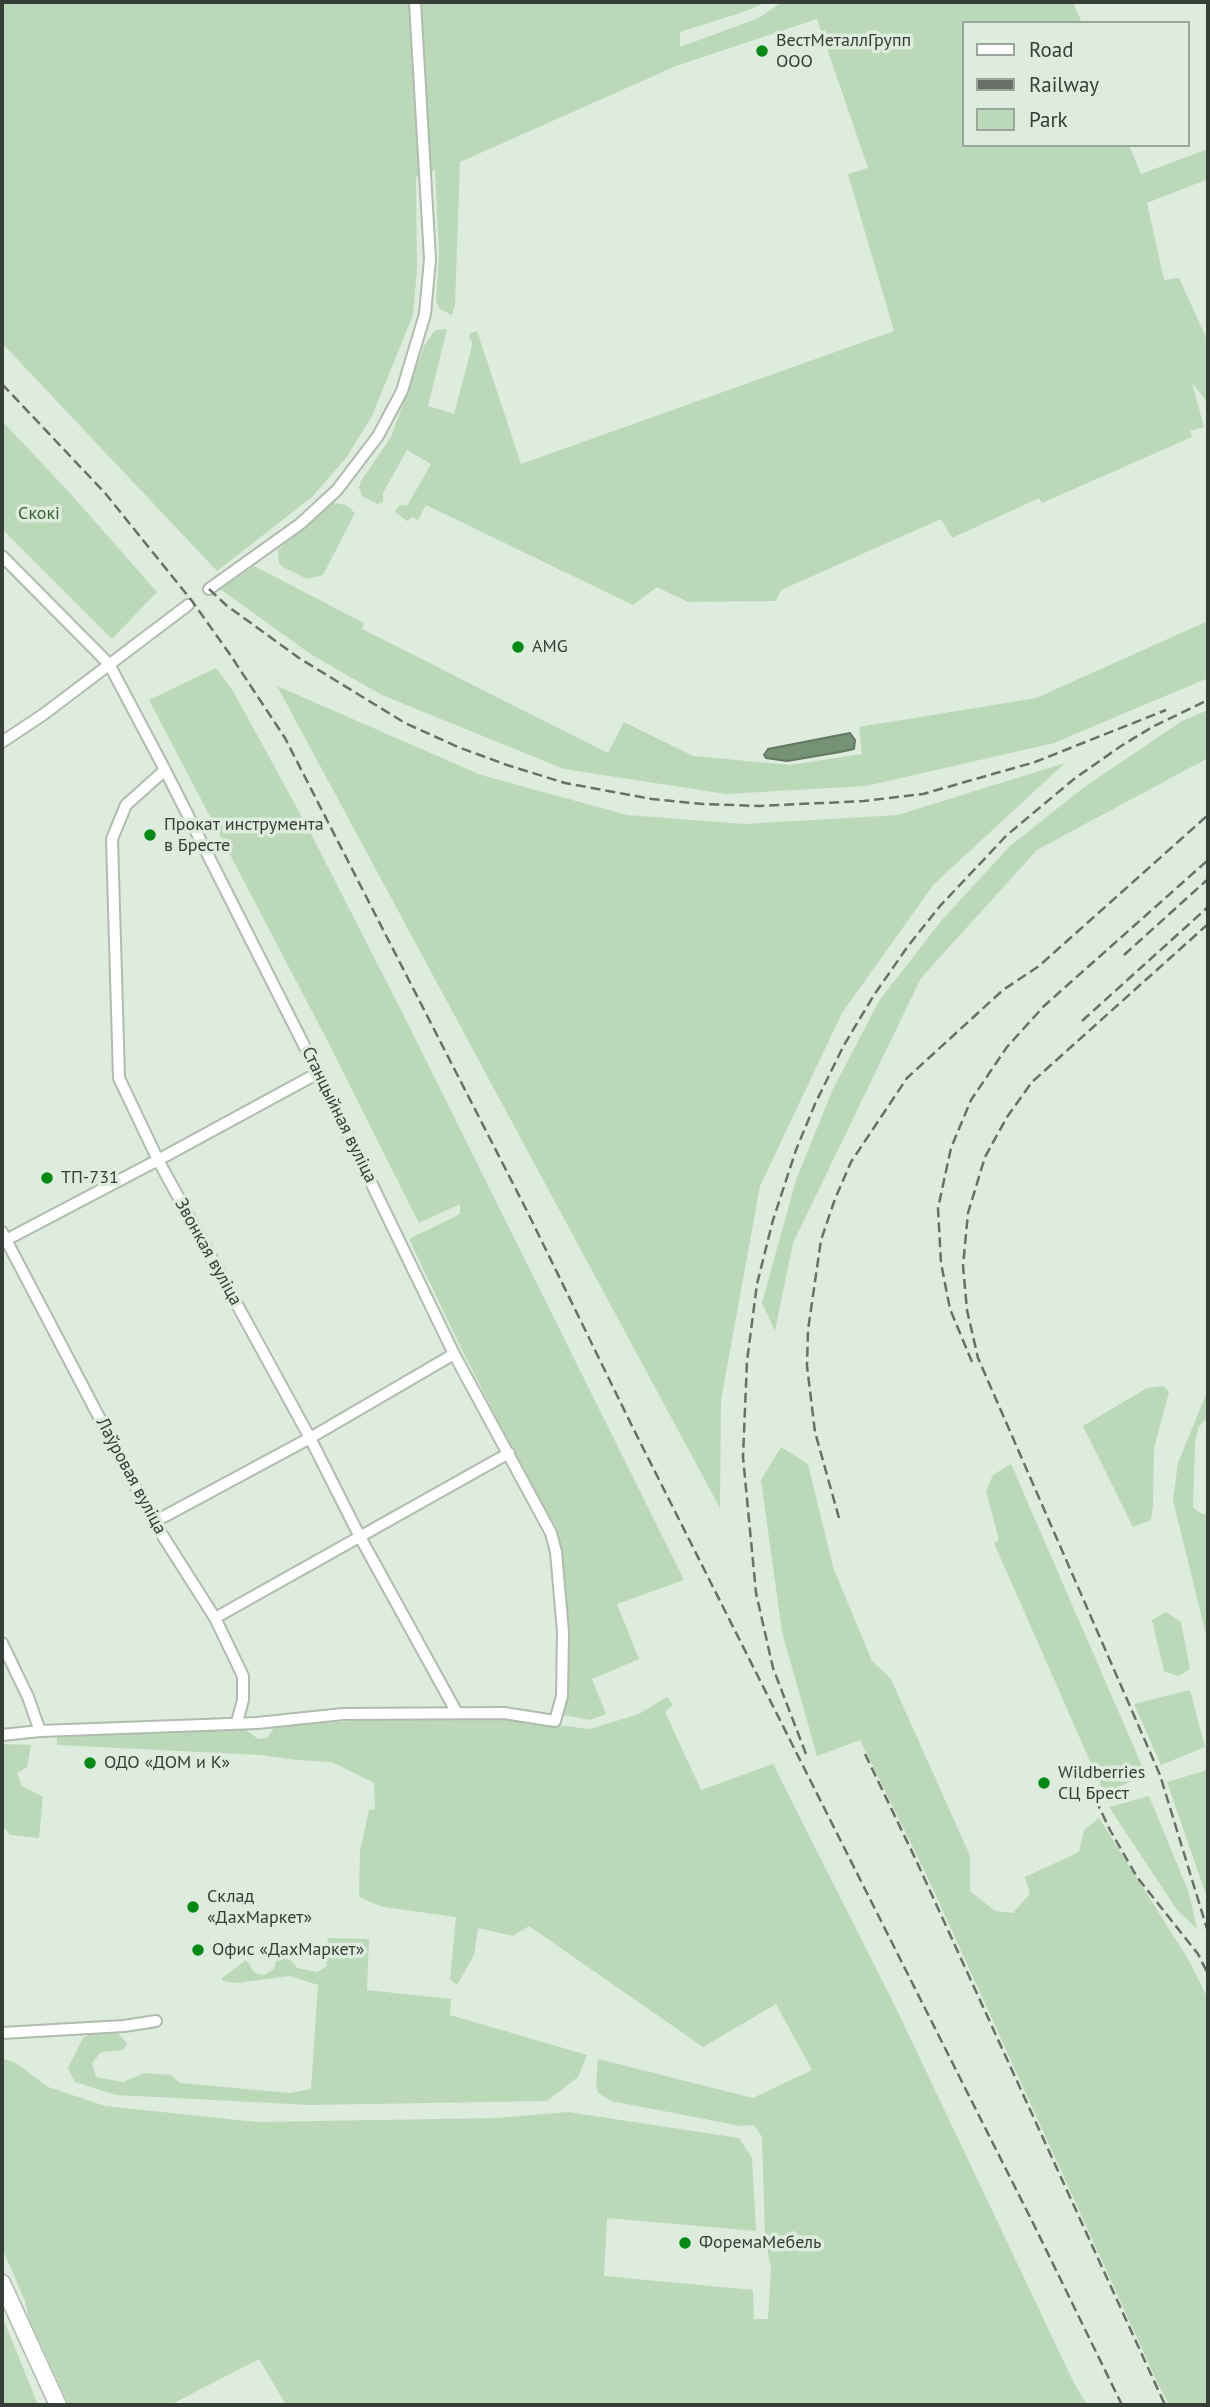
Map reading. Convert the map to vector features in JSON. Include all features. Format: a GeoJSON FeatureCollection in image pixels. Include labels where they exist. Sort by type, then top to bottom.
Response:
{"type":"FeatureCollection","features":[{"type":"Feature","properties":{"kind":"main road"},"geometry":{"type":"LineString","coordinates":[[2,2283],[58,2405]]}},
{"type":"Feature","properties":{"kind":"street"},"geometry":{"type":"LineString","coordinates":[[209,589],[300,524],[337,490],[378,436],[402,391],[425,314],[430,259],[415,2]]}},
{"type":"Feature","properties":{"kind":"street","name":"Станцыйная вуліца"},"geometry":{"type":"LineString","coordinates":[[2,557],[109,664],[318,1073],[454,1354],[551,1533],[556,1552],[563,1632],[562,1696],[555,1721],[503,1713],[457,1713]]}},
{"type":"Feature","properties":{"kind":"street"},"geometry":{"type":"LineString","coordinates":[[2,742],[44,714],[188,605]]}},
{"type":"Feature","properties":{"kind":"street","name":"Звонкая вуліца"},"geometry":{"type":"LineString","coordinates":[[165,770],[126,805],[112,839],[119,1078],[158,1160],[310,1438],[359,1537],[457,1713]]}},
{"type":"Feature","properties":{"kind":"street"},"geometry":{"type":"LineString","coordinates":[[3,1238],[158,1160],[318,1073]]}},
{"type":"Feature","properties":{"kind":"street","name":"Лаўровая вуліца"},"geometry":{"type":"LineString","coordinates":[[3,1238],[154,1522],[215,1618],[243,1676],[243,1700],[237,1722]]}},
{"type":"Feature","properties":{"kind":"street"},"geometry":{"type":"LineString","coordinates":[[154,1522],[310,1438],[454,1354]]}},
{"type":"Feature","properties":{"kind":"street"},"geometry":{"type":"LineString","coordinates":[[215,1618],[509,1454]]}},
{"type":"Feature","properties":{"kind":"street"},"geometry":{"type":"LineString","coordinates":[[2,1643],[28,1697],[40,1731]]}},
{"type":"Feature","properties":{"kind":"street"},"geometry":{"type":"LineString","coordinates":[[2,1735],[40,1731],[257,1723],[343,1714],[457,1713]]}},
{"type":"Feature","properties":{"kind":"street"},"geometry":{"type":"LineString","coordinates":[[2,2033],[124,2026],[156,2021]]}},
{"type":"Feature","properties":{"kind":"green space"},"geometry":{"type":"Polygon","coordinates":[[[763,2],[740,13],[680,32],[680,47],[759,18],[782,2],[1073,2],[1081,21],[962,21],[962,147],[1130,147],[1141,174],[1208,149],[1208,179],[1147,203],[1164,280],[1179,278],[1205,335],[1208,349],[1208,403],[1192,383],[1204,427],[1190,431],[1192,437],[1042,503],[1039,498],[952,538],[941,519],[781,590],[776,601],[688,602],[657,587],[633,605],[426,505],[418,520],[412,517],[407,521],[395,512],[401,505],[407,506],[431,464],[407,450],[383,493],[383,502],[377,504],[362,496],[359,488],[361,481],[391,437],[424,346],[435,330],[447,329],[428,406],[454,414],[471,350],[470,333],[477,331],[521,464],[894,331],[848,174],[868,168],[817,19],[676,66],[460,162],[455,305],[452,315],[440,309],[436,302],[439,255],[435,170],[416,177],[417,269],[413,315],[372,416],[346,458],[312,497],[217,571],[2,343],[2,4],[763,2]]]}},
{"type":"Feature","properties":{"kind":"green space","name":"Скокі"},"geometry":{"type":"Polygon","coordinates":[[[2,421],[157,592],[112,639],[2,529],[2,421]]]}},
{"type":"Feature","properties":{"kind":"green space"},"geometry":{"type":"Polygon","coordinates":[[[333,503],[346,505],[355,513],[323,575],[307,579],[283,567],[279,563],[278,550],[333,503]]]}},
{"type":"Feature","properties":{"kind":"green space"},"geometry":{"type":"Polygon","coordinates":[[[254,566],[364,623],[362,629],[608,753],[624,722],[693,756],[790,765],[862,754],[859,727],[1036,698],[1208,621],[1208,678],[1054,743],[866,786],[726,794],[564,769],[382,695],[312,655],[220,589],[254,566]]]}},
{"type":"Feature","properties":{"kind":"green space"},"geometry":{"type":"Polygon","coordinates":[[[216,668],[233,691],[309,830],[684,1580],[617,1604],[639,1659],[592,1679],[606,1714],[590,1720],[563,1715],[568,1692],[558,1539],[409,1239],[460,1214],[460,1204],[419,1223],[327,1040],[149,700],[216,668]]]}},
{"type":"Feature","properties":{"kind":"green space"},"geometry":{"type":"Polygon","coordinates":[[[277,686],[481,775],[627,815],[744,824],[898,815],[1065,763],[934,884],[842,1013],[760,1186],[721,1400],[720,1508],[277,686]]]}},
{"type":"Feature","properties":{"kind":"green space"},"geometry":{"type":"Polygon","coordinates":[[[1208,710],[1208,758],[1037,850],[921,978],[793,1243],[775,1331],[762,1303],[796,1180],[833,1089],[879,1001],[941,921],[1009,847],[1083,788],[1182,721],[1208,710]]]}},
{"type":"Feature","properties":{"kind":"green space"},"geometry":{"type":"Polygon","coordinates":[[[1163,1386],[1169,1392],[1154,1448],[1151,1520],[1133,1527],[1083,1426],[1147,1388],[1163,1386]]]}},
{"type":"Feature","properties":{"kind":"green space"},"geometry":{"type":"Polygon","coordinates":[[[1208,1389],[1208,1417],[1199,1426],[1195,1442],[1193,1507],[1208,1515],[1208,1643],[1173,1500],[1178,1463],[1208,1389]]]}},
{"type":"Feature","properties":{"kind":"green space"},"geometry":{"type":"Polygon","coordinates":[[[781,1447],[808,1464],[833,1567],[872,1661],[891,1679],[970,1856],[970,1891],[995,1911],[1013,1913],[1030,1894],[1025,1877],[1079,1852],[1084,1830],[1099,1818],[1188,1959],[1208,1999],[1208,2405],[1169,2405],[1159,2386],[927,1876],[860,1740],[817,1756],[782,1632],[761,1480],[781,1447]]]}},
{"type":"Feature","properties":{"kind":"green space"},"geometry":{"type":"Polygon","coordinates":[[[1011,1464],[1146,1775],[1104,1793],[994,1543],[999,1540],[986,1491],[993,1475],[1011,1464]]]}},
{"type":"Feature","properties":{"kind":"green space"},"geometry":{"type":"Polygon","coordinates":[[[1166,1612],[1181,1622],[1190,1669],[1178,1676],[1164,1671],[1152,1620],[1166,1612]]]}},
{"type":"Feature","properties":{"kind":"green space"},"geometry":{"type":"Polygon","coordinates":[[[1190,1690],[1205,1747],[1161,1765],[1134,1704],[1190,1690]]]}},
{"type":"Feature","properties":{"kind":"green space"},"geometry":{"type":"Polygon","coordinates":[[[667,1697],[673,1705],[665,1712],[701,1790],[773,1764],[896,2008],[1074,2383],[1087,2405],[286,2405],[259,2359],[170,2405],[69,2405],[29,2319],[25,2301],[2,2248],[2,2058],[16,2063],[48,2087],[105,2106],[257,2122],[497,2118],[568,2112],[739,2138],[752,2158],[756,2231],[607,2218],[604,2276],[753,2290],[754,2319],[768,2319],[771,2269],[765,2236],[762,2137],[754,2125],[741,2126],[611,2101],[598,2093],[596,2085],[598,2059],[753,2098],[812,2070],[776,2004],[703,2047],[529,1926],[513,1936],[478,1928],[474,1955],[457,1985],[450,1979],[456,1917],[383,1907],[359,1897],[360,1851],[369,1810],[375,1809],[374,1783],[332,1762],[260,1755],[57,1745],[57,1735],[246,1730],[258,1739],[267,1738],[276,1725],[374,1720],[504,1719],[590,1729],[639,1714],[667,1697]]]}},
{"type":"Feature","properties":{"kind":"green space"},"geometry":{"type":"Polygon","coordinates":[[[2,1744],[31,1745],[27,1767],[17,1773],[22,1786],[43,1797],[39,1838],[10,1835],[2,1825],[2,1744]]]}},
{"type":"Feature","properties":{"kind":"green space"},"geometry":{"type":"Polygon","coordinates":[[[1208,1770],[1208,1891],[1205,1892],[1167,1782],[1208,1770]]]}},
{"type":"Feature","properties":{"kind":"green space"},"geometry":{"type":"Polygon","coordinates":[[[1149,1796],[1189,1893],[1197,1929],[1177,1910],[1109,1807],[1149,1796]]]}},
{"type":"Feature","properties":{"kind":"green space"},"geometry":{"type":"Polygon","coordinates":[[[328,1938],[369,1939],[367,1990],[451,1999],[450,2015],[587,2055],[578,2077],[547,2101],[310,2105],[116,2095],[75,2082],[68,2068],[83,2038],[94,2032],[117,2032],[127,2043],[123,2050],[101,2052],[92,2063],[96,2077],[123,2082],[145,2073],[171,2075],[180,2083],[290,2093],[311,2089],[318,1985],[290,1976],[237,1983],[223,1981],[222,1978],[246,1960],[255,1973],[264,1975],[274,1969],[276,1961],[281,1957],[292,1961],[297,1968],[317,1972],[327,1966],[325,1955],[328,1938]]]}},
{"type":"Feature","properties":{"kind":"green space"},"geometry":{"type":"Polygon","coordinates":[[[2,2316],[38,2405],[2,2405],[2,2316]]]}},
{"type":"Feature","properties":{"kind":"shaded area"},"geometry":{"type":"Polygon","coordinates":[[[850,733],[855,740],[854,749],[787,761],[766,758],[764,755],[768,749],[850,733]]]}},
{"type":"Feature","properties":{"kind":"railway"},"geometry":{"type":"LineString","coordinates":[[2,384],[105,493],[192,601],[285,738],[527,1211],[1122,2405]]}},
{"type":"Feature","properties":{"kind":"railway"},"geometry":{"type":"LineString","coordinates":[[209,589],[226,605],[299,658],[405,723],[458,747],[565,783],[652,799],[759,806],[864,801],[923,794],[1035,762],[1166,710]]}},
{"type":"Feature","properties":{"kind":"railway"},"geometry":{"type":"LineString","coordinates":[[806,1754],[773,1668],[756,1593],[743,1457],[747,1361],[757,1284],[773,1220],[796,1150],[844,1045],[874,995],[940,906],[1007,835],[1074,779],[1154,726],[1208,700]]}},
{"type":"Feature","properties":{"kind":"railway"},"geometry":{"type":"LineString","coordinates":[[839,1518],[815,1432],[807,1366],[808,1330],[821,1240],[851,1162],[907,1078],[1003,990],[1039,966],[1208,815]]}},
{"type":"Feature","properties":{"kind":"railway"},"geometry":{"type":"LineString","coordinates":[[972,1362],[950,1309],[941,1263],[938,1208],[951,1148],[971,1100],[1007,1047],[1044,1006],[1208,860]]}},
{"type":"Feature","properties":{"kind":"railway"},"geometry":{"type":"LineString","coordinates":[[1124,955],[1208,879]]}},
{"type":"Feature","properties":{"kind":"railway"},"geometry":{"type":"LineString","coordinates":[[1082,1021],[1208,907]]}},
{"type":"Feature","properties":{"kind":"railway"},"geometry":{"type":"LineString","coordinates":[[1208,924],[1032,1082],[1007,1117],[985,1157],[968,1213],[963,1266],[967,1310],[978,1358],[1160,1775],[1208,1932]]}},
{"type":"Feature","properties":{"kind":"railway"},"geometry":{"type":"LineString","coordinates":[[865,1754],[1165,2405]]}},
{"type":"Feature","properties":{"kind":"railway"},"geometry":{"type":"LineString","coordinates":[[1089,1786],[1137,1877],[1198,1954],[1208,1974]]}},
{"type":"Feature","properties":{"kind":"place","name":"ВестМеталлГрупп ООО"},"geometry":{"type":"Point","coordinates":[762,51]}},
{"type":"Feature","properties":{"kind":"place","name":"AMG"},"geometry":{"type":"Point","coordinates":[518,647]}},
{"type":"Feature","properties":{"kind":"place","name":"Прокат инструмента в Бресте"},"geometry":{"type":"Point","coordinates":[150,835]}},
{"type":"Feature","properties":{"kind":"place","name":"ТП-731"},"geometry":{"type":"Point","coordinates":[47,1178]}},
{"type":"Feature","properties":{"kind":"place","name":"ОДО «ДОМ и К»"},"geometry":{"type":"Point","coordinates":[90,1763]}},
{"type":"Feature","properties":{"kind":"place","name":"Wildberries СЦ Брест"},"geometry":{"type":"Point","coordinates":[1044,1783]}},
{"type":"Feature","properties":{"kind":"place","name":"Склад «ДахМаркет»"},"geometry":{"type":"Point","coordinates":[193,1907]}},
{"type":"Feature","properties":{"kind":"place","name":"Офис «ДахМаркет»"},"geometry":{"type":"Point","coordinates":[198,1950]}},
{"type":"Feature","properties":{"kind":"place","name":"ФоремаМебель"},"geometry":{"type":"Point","coordinates":[685,2243]}}]}
